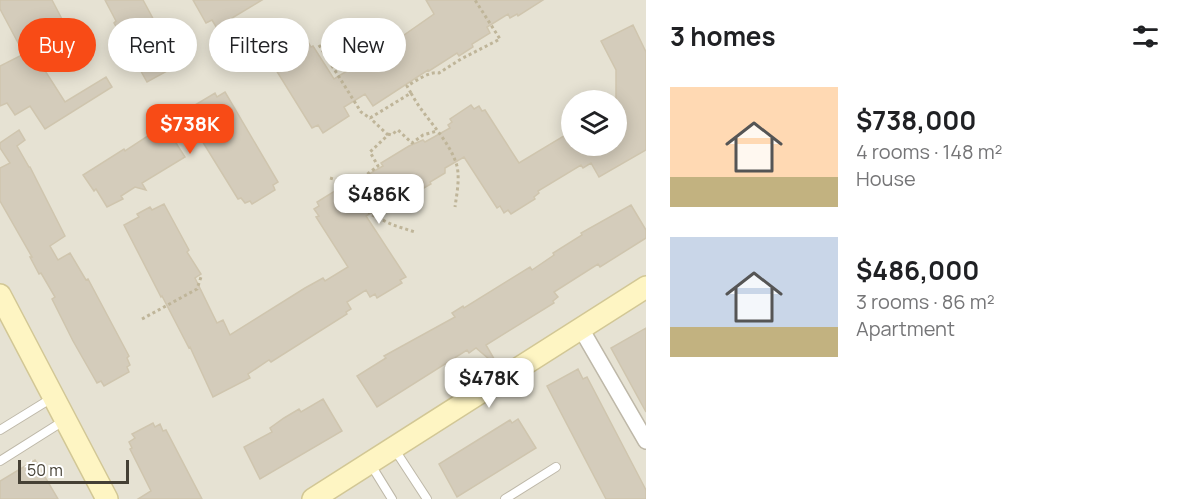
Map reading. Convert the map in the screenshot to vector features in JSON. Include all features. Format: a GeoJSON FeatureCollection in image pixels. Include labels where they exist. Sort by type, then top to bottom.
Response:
{"type":"FeatureCollection","features":[{"type":"Feature","properties":{"kind":"street"},"geometry":{"type":"LineString","coordinates":[[313,499],[646,287]]}},
{"type":"Feature","properties":{"kind":"street"},"geometry":{"type":"LineString","coordinates":[[0,295],[107,499]]}},
{"type":"Feature","properties":{"kind":"street"},"geometry":{"type":"LineString","coordinates":[[580,327],[646,441]]}},
{"type":"Feature","properties":{"kind":"lane"},"geometry":{"type":"LineString","coordinates":[[0,430],[54,397]]}},
{"type":"Feature","properties":{"kind":"lane"},"geometry":{"type":"LineString","coordinates":[[0,461],[66,420]]}},
{"type":"Feature","properties":{"kind":"lane"},"geometry":{"type":"LineString","coordinates":[[393,447],[427,499]]}},
{"type":"Feature","properties":{"kind":"lane"},"geometry":{"type":"LineString","coordinates":[[370,464],[392,499]]}},
{"type":"Feature","properties":{"kind":"lane"},"geometry":{"type":"LineString","coordinates":[[505,499],[555,467]]}},
{"type":"Feature","properties":{"kind":"path"},"geometry":{"type":"LineString","coordinates":[[455,207],[458,181],[455,160],[407,86],[434,72],[439,73],[500,39],[476,0]]}},
{"type":"Feature","properties":{"kind":"path"},"geometry":{"type":"LineString","coordinates":[[319,45],[361,112],[387,134]]}},
{"type":"Feature","properties":{"kind":"path"},"geometry":{"type":"LineString","coordinates":[[370,118],[411,93]]}},
{"type":"Feature","properties":{"kind":"path"},"geometry":{"type":"LineString","coordinates":[[353,185],[378,166],[370,153],[387,134],[390,135],[398,130],[412,143],[423,135],[437,131]]}},
{"type":"Feature","properties":{"kind":"path"},"geometry":{"type":"LineString","coordinates":[[330,178],[353,185],[370,214],[415,232]]}},
{"type":"Feature","properties":{"kind":"path"},"geometry":{"type":"LineString","coordinates":[[142,319],[197,289],[201,277]]}},
{"type":"Feature","properties":{"kind":"shaded area"},"geometry":{"type":"Polygon","coordinates":[[[0,0],[646,0],[646,499],[0,499],[0,0]]]}},
{"type":"Feature","properties":{"kind":"building"},"geometry":{"type":"Polygon","coordinates":[[[0,0],[52,0],[61,18],[18,18],[18,43],[0,9],[0,0]]]}},
{"type":"Feature","properties":{"kind":"building"},"geometry":{"type":"Polygon","coordinates":[[[105,0],[143,0],[153,18],[114,18],[105,0]]]}},
{"type":"Feature","properties":{"kind":"building"},"geometry":{"type":"Polygon","coordinates":[[[193,0],[262,0],[232,18],[209,18],[209,22],[206,23],[193,0]]]}},
{"type":"Feature","properties":{"kind":"building"},"geometry":{"type":"Polygon","coordinates":[[[426,0],[543,0],[518,16],[517,14],[510,18],[508,14],[487,27],[490,33],[472,44],[473,47],[459,56],[457,53],[428,70],[373,106],[365,94],[344,107],[349,116],[323,133],[318,125],[312,128],[277,72],[309,72],[309,44],[321,59],[321,72],[330,72],[334,79],[345,72],[406,72],[406,34],[434,14],[426,0]]]}},
{"type":"Feature","properties":{"kind":"building"},"geometry":{"type":"Polygon","coordinates":[[[633,25],[646,52],[646,150],[599,177],[591,163],[583,168],[581,165],[538,191],[535,199],[511,214],[508,210],[504,213],[500,206],[497,208],[464,157],[445,168],[445,173],[430,182],[431,184],[389,208],[386,204],[366,216],[406,277],[400,280],[402,283],[377,298],[375,294],[370,297],[366,290],[347,302],[351,309],[346,312],[347,314],[271,362],[269,360],[248,374],[250,378],[213,397],[190,347],[124,225],[139,217],[137,214],[150,207],[152,210],[164,204],[189,250],[187,252],[201,274],[195,278],[217,323],[223,320],[230,335],[305,288],[323,278],[325,281],[348,267],[316,217],[319,216],[314,209],[319,206],[317,202],[338,189],[340,193],[346,190],[347,192],[371,178],[369,174],[383,166],[381,163],[409,146],[423,140],[425,142],[450,128],[448,125],[452,122],[450,119],[471,105],[474,109],[479,106],[482,111],[485,110],[519,163],[561,138],[561,156],[627,156],[627,90],[616,90],[616,70],[601,41],[633,25]]]}},
{"type":"Feature","properties":{"kind":"building"},"geometry":{"type":"Polygon","coordinates":[[[18,57],[18,72],[46,72],[65,102],[106,77],[112,87],[45,129],[30,106],[15,115],[7,103],[0,106],[0,66],[18,57]]]}},
{"type":"Feature","properties":{"kind":"building"},"geometry":{"type":"Polygon","coordinates":[[[141,72],[165,72],[147,82],[141,72]]]}},
{"type":"Feature","properties":{"kind":"building"},"geometry":{"type":"Polygon","coordinates":[[[225,92],[278,182],[273,185],[275,190],[252,204],[250,201],[245,203],[241,198],[238,199],[196,131],[176,143],[185,157],[142,183],[146,190],[135,187],[121,196],[123,199],[107,207],[96,189],[94,191],[83,175],[166,124],[168,127],[193,112],[190,108],[215,93],[217,97],[225,92]]]}},
{"type":"Feature","properties":{"kind":"building"},"geometry":{"type":"Polygon","coordinates":[[[19,130],[25,140],[17,146],[65,236],[50,246],[58,260],[70,253],[86,280],[88,279],[129,356],[127,358],[130,365],[127,367],[129,372],[104,386],[101,381],[97,383],[73,341],[52,299],[55,297],[41,273],[39,274],[30,257],[32,257],[0,201],[0,168],[10,163],[0,148],[0,143],[19,130]]]}},
{"type":"Feature","properties":{"kind":"building"},"geometry":{"type":"Polygon","coordinates":[[[631,205],[646,230],[646,238],[600,267],[598,264],[554,292],[558,297],[553,301],[554,303],[486,345],[496,365],[476,348],[469,353],[467,350],[377,407],[357,376],[386,358],[384,356],[455,317],[452,313],[463,306],[464,308],[530,267],[532,270],[554,255],[553,253],[582,235],[581,233],[631,205]]]}},
{"type":"Feature","properties":{"kind":"building"},"geometry":{"type":"Polygon","coordinates":[[[646,328],[646,412],[611,348],[646,328]]]}},
{"type":"Feature","properties":{"kind":"building"},"geometry":{"type":"Polygon","coordinates":[[[578,369],[583,379],[587,377],[646,490],[646,499],[606,499],[547,386],[578,369]]]}},
{"type":"Feature","properties":{"kind":"building"},"geometry":{"type":"Polygon","coordinates":[[[323,399],[342,431],[260,479],[244,447],[272,432],[270,428],[284,418],[299,409],[301,412],[323,399]]]}},
{"type":"Feature","properties":{"kind":"building"},"geometry":{"type":"Polygon","coordinates":[[[518,419],[536,448],[457,497],[439,464],[510,420],[512,423],[518,419]]]}},
{"type":"Feature","properties":{"kind":"building"},"geometry":{"type":"Polygon","coordinates":[[[153,423],[155,427],[160,424],[163,431],[166,430],[202,499],[138,499],[151,491],[130,449],[132,448],[129,442],[135,438],[132,434],[153,423]]]}},
{"type":"Feature","properties":{"kind":"building"},"geometry":{"type":"Polygon","coordinates":[[[35,460],[58,499],[0,499],[0,481],[35,460]]]}}]}
